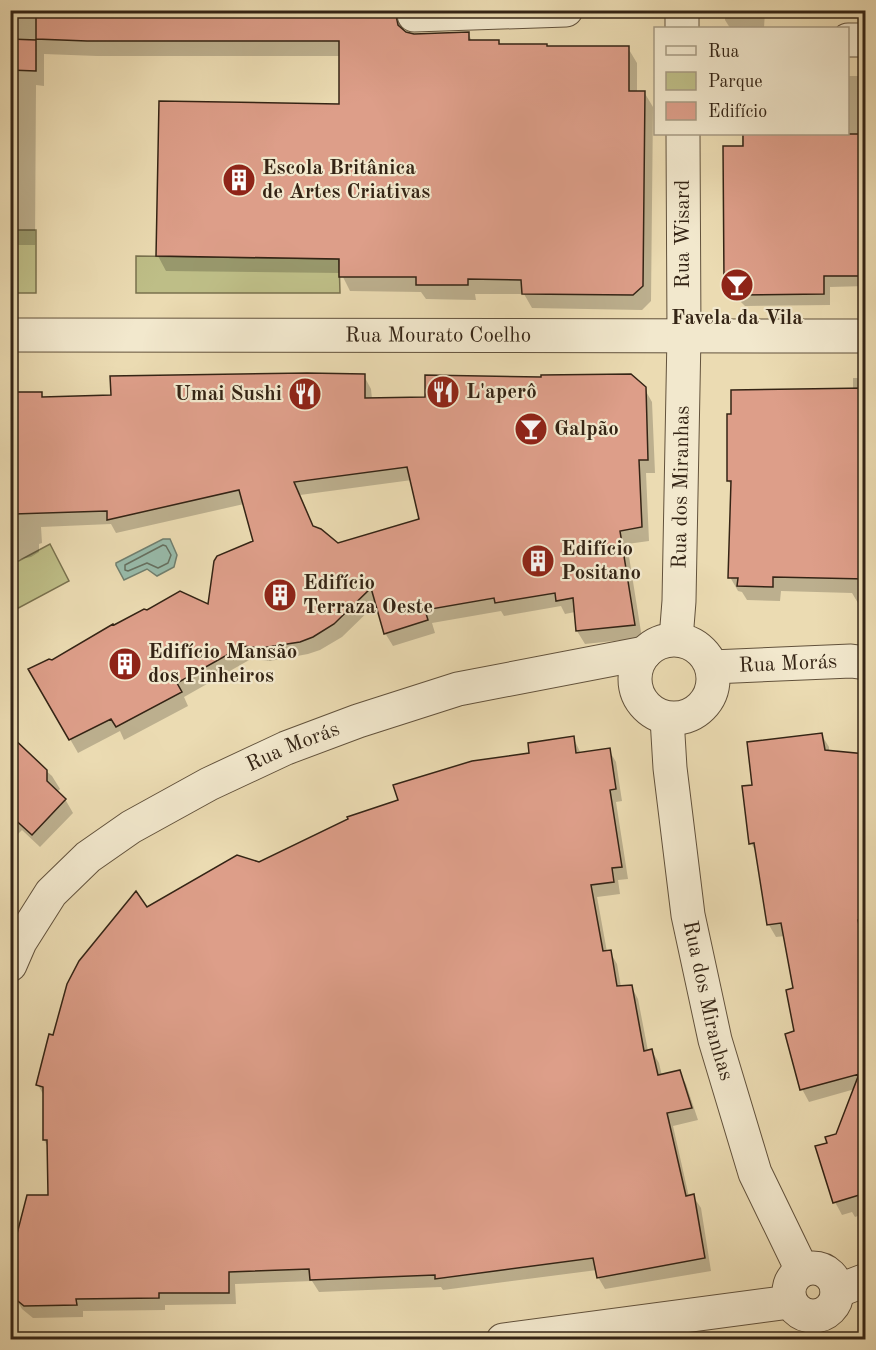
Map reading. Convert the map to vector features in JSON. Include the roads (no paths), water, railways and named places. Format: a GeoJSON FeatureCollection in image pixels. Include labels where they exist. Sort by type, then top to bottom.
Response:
{"type":"FeatureCollection","features":[{"type":"Feature","properties":{"kind":"street"},"geometry":{"type":"LineString","coordinates":[[414,10],[414,15],[566,10]]}},
{"type":"Feature","properties":{"kind":"street"},"geometry":{"type":"LineString","coordinates":[[682,10],[682,27]]}},
{"type":"Feature","properties":{"kind":"street"},"geometry":{"type":"LineString","coordinates":[[849,40],[866,40]]}},
{"type":"Feature","properties":{"kind":"street","name":"Rua Wisard"},"geometry":{"type":"LineString","coordinates":[[683,135],[684,335]]}},
{"type":"Feature","properties":{"kind":"street","name":"Rua Mourato Coelho"},"geometry":{"type":"LineString","coordinates":[[10,335],[866,336]]}},
{"type":"Feature","properties":{"kind":"street","name":"Rua dos Miranhas"},"geometry":{"type":"LineString","coordinates":[[676,639],[679,601],[684,335]]}},
{"type":"Feature","properties":{"kind":"street"},"geometry":{"type":"LineString","coordinates":[[676,639],[698,647],[707,656],[714,678],[712,690],[700,709],[690,716],[678,719],[667,718],[650,711],[638,695],[635,686],[638,663],[645,653],[654,645],[665,640],[676,639]]}},
{"type":"Feature","properties":{"kind":"street","name":"Rua Morás"},"geometry":{"type":"LineString","coordinates":[[10,965],[20,942],[51,893],[88,857],[131,827],[209,784],[286,748],[358,721],[458,689],[645,653]]}},
{"type":"Feature","properties":{"kind":"street","name":"Rua Morás"},"geometry":{"type":"LineString","coordinates":[[712,667],[851,661],[866,663]]}},
{"type":"Feature","properties":{"kind":"street","name":"Rua dos Miranhas"},"geometry":{"type":"LineString","coordinates":[[667,718],[670,768],[688,915],[715,1040],[755,1173],[802,1270]]}},
{"type":"Feature","properties":{"kind":"street"},"geometry":{"type":"LineString","coordinates":[[503,1340],[809,1320],[820,1316],[833,1306],[851,1285],[818,1268],[802,1270],[791,1280],[788,1295],[809,1320]]}},
{"type":"Feature","properties":{"kind":"water"},"geometry":{"type":"Polygon","coordinates":[[[163,539],[170,539],[177,555],[174,567],[157,576],[147,569],[124,580],[116,563],[163,539]]]}},
{"type":"Feature","properties":{"kind":"place","name":"Escola Britânica de Artes Criativas"},"geometry":{"type":"Point","coordinates":[239,180]}},
{"type":"Feature","properties":{"kind":"place","name":"Favela da Vila"},"geometry":{"type":"Point","coordinates":[737,285]}},
{"type":"Feature","properties":{"kind":"place","name":"L'aperô"},"geometry":{"type":"Point","coordinates":[443,392]}},
{"type":"Feature","properties":{"kind":"place","name":"Umai Sushi"},"geometry":{"type":"Point","coordinates":[305,394]}},
{"type":"Feature","properties":{"kind":"place","name":"Galpão"},"geometry":{"type":"Point","coordinates":[531,429]}},
{"type":"Feature","properties":{"kind":"place","name":"Edifício Positano"},"geometry":{"type":"Point","coordinates":[538,561]}},
{"type":"Feature","properties":{"kind":"place","name":"Edifício Terraza Oeste"},"geometry":{"type":"Point","coordinates":[280,595]}},
{"type":"Feature","properties":{"kind":"place","name":"Edifício Mansão dos Pinheiros"},"geometry":{"type":"Point","coordinates":[125,664]}}]}
